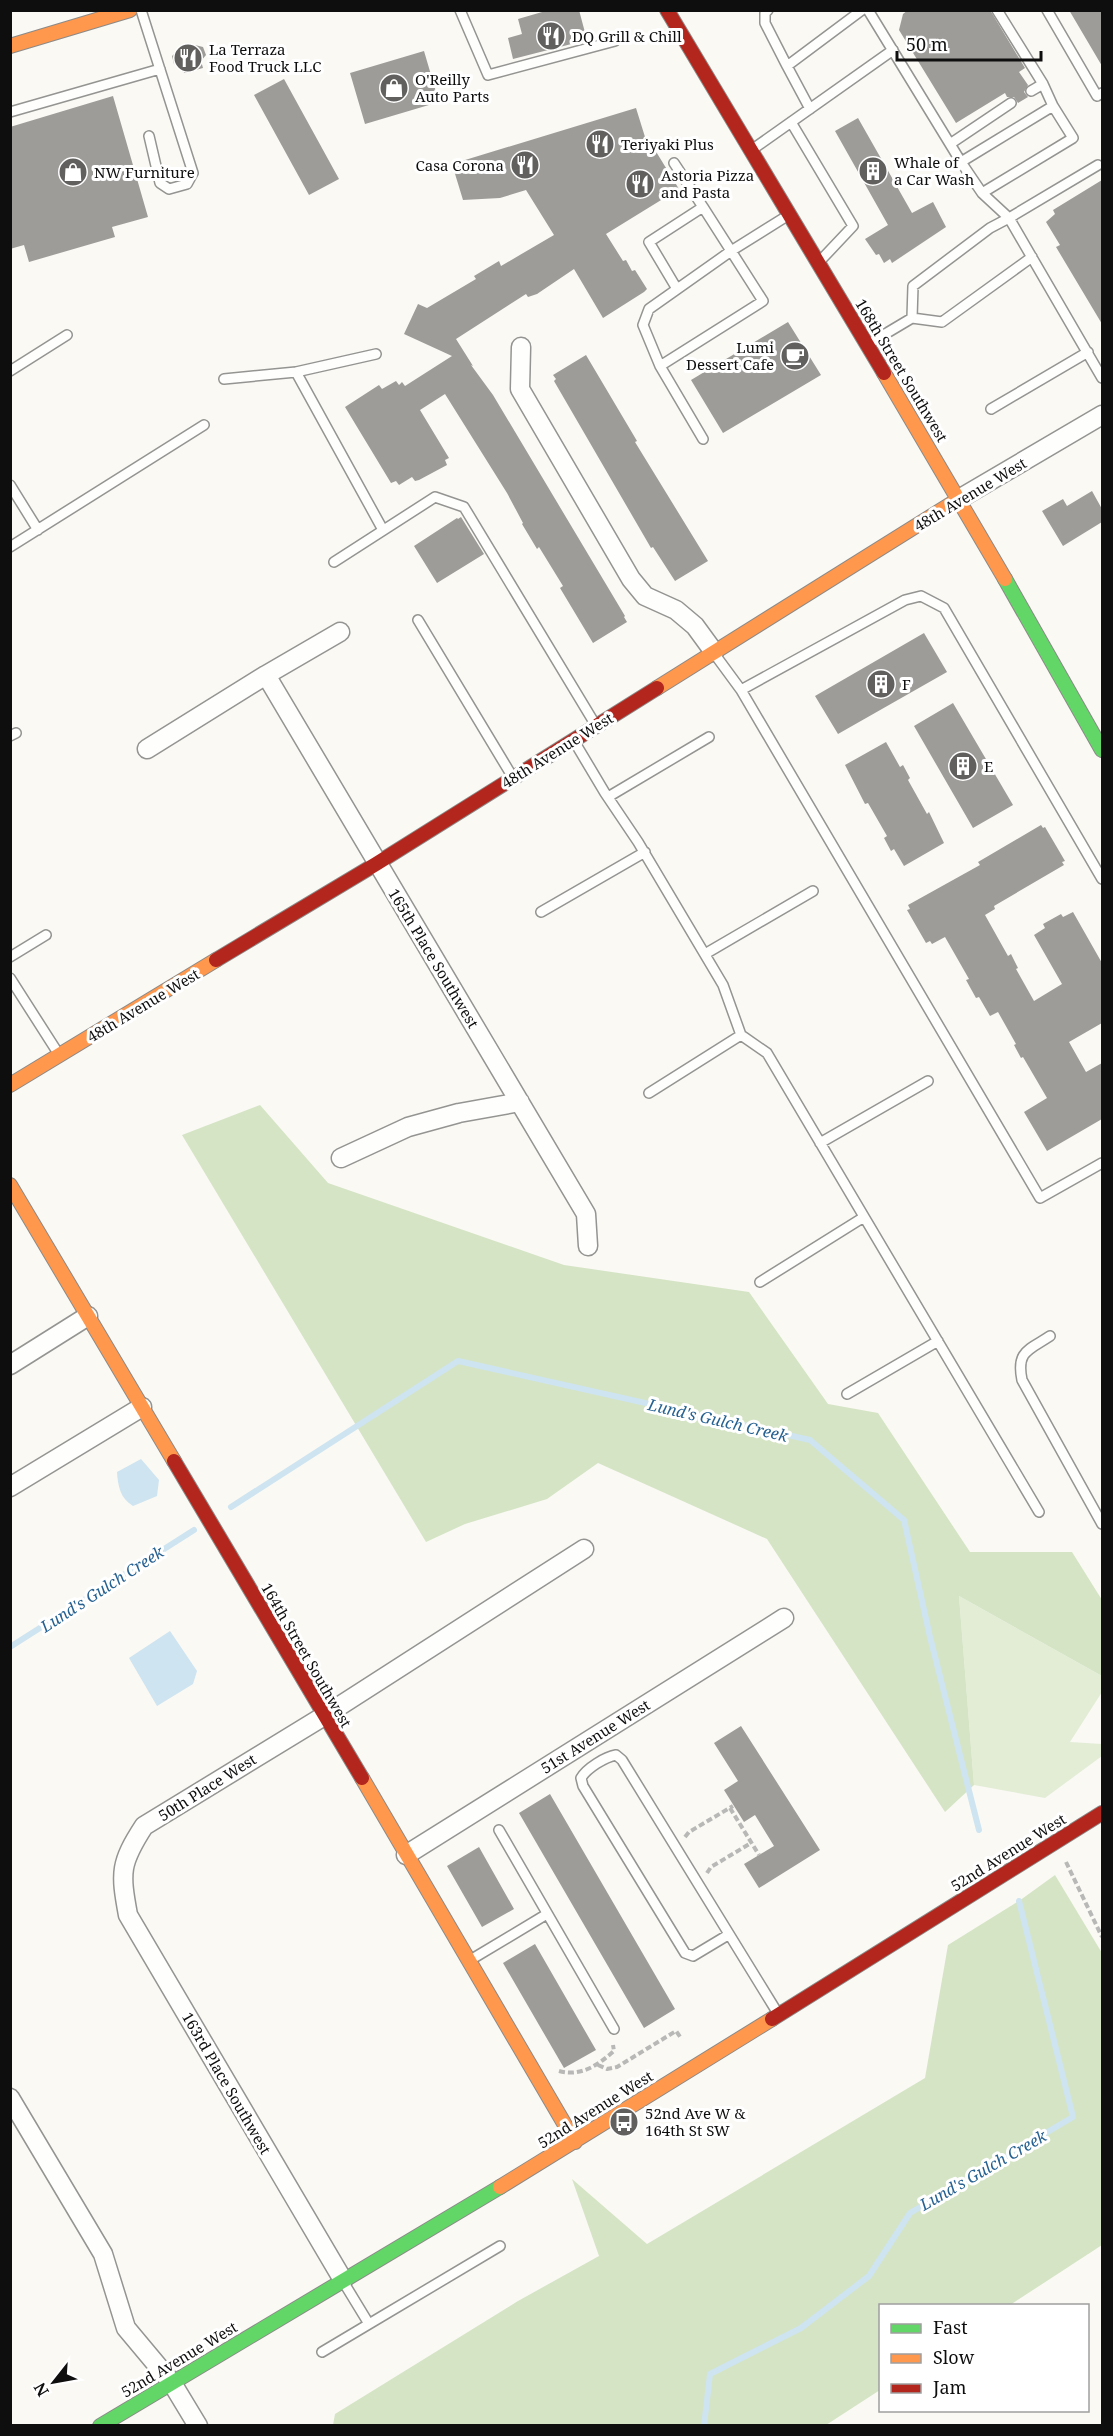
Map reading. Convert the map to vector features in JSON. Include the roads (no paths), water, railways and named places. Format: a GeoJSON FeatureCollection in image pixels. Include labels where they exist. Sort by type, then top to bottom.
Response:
{"type":"FeatureCollection","features":[{"type":"Feature","properties":{"kind":"main road"},"geometry":{"type":"LineString","coordinates":[[10,45],[130,10]]}},
{"type":"Feature","properties":{"kind":"main road","name":"168th Street Southwest"},"geometry":{"type":"LineString","coordinates":[[667,10],[959,499],[1102,750]]}},
{"type":"Feature","properties":{"kind":"main road","name":"48th Avenue West"},"geometry":{"type":"LineString","coordinates":[[10,1085],[376,864],[959,499]]}},
{"type":"Feature","properties":{"kind":"main road","name":"164th Street Southwest"},"geometry":{"type":"LineString","coordinates":[[10,1185],[470,1960],[574,2142]]}},
{"type":"Feature","properties":{"kind":"main road","name":"52nd Avenue West"},"geometry":{"type":"LineString","coordinates":[[100,2426],[574,2142],[1102,1813]]}},
{"type":"Feature","properties":{"kind":"street"},"geometry":{"type":"LineString","coordinates":[[521,347],[520,389],[631,579],[645,596],[676,610],[695,626],[714,652]]}},
{"type":"Feature","properties":{"kind":"street","name":"48th Avenue West"},"geometry":{"type":"LineString","coordinates":[[959,499],[1102,415]]}},
{"type":"Feature","properties":{"kind":"street"},"geometry":{"type":"LineString","coordinates":[[147,749],[340,632]]}},
{"type":"Feature","properties":{"kind":"street","name":"165th Place Southwest"},"geometry":{"type":"LineString","coordinates":[[266,675],[376,864],[586,1214],[588,1246]]}},
{"type":"Feature","properties":{"kind":"street"},"geometry":{"type":"LineString","coordinates":[[341,1158],[408,1127],[459,1113],[520,1102]]}},
{"type":"Feature","properties":{"kind":"street"},"geometry":{"type":"LineString","coordinates":[[10,1365],[88,1316]]}},
{"type":"Feature","properties":{"kind":"street"},"geometry":{"type":"LineString","coordinates":[[10,1487],[142,1407]]}},
{"type":"Feature","properties":{"kind":"street","name":"50th Place West"},"geometry":{"type":"LineString","coordinates":[[122,1882],[127,1853],[144,1826],[324,1716],[584,1549]]}},
{"type":"Feature","properties":{"kind":"street","name":"51st Avenue West"},"geometry":{"type":"LineString","coordinates":[[406,1855],[784,1618]]}},
{"type":"Feature","properties":{"kind":"street","name":"163rd Place Southwest"},"geometry":{"type":"LineString","coordinates":[[122,1882],[128,1915],[343,2280]]}},
{"type":"Feature","properties":{"kind":"street"},"geometry":{"type":"LineString","coordinates":[[10,2098],[103,2254],[126,2328],[172,2383],[198,2426]]}},
{"type":"Feature","properties":{"kind":"lane"},"geometry":{"type":"LineString","coordinates":[[141,10],[193,173],[187,184],[170,189],[160,183],[148,136]]}},
{"type":"Feature","properties":{"kind":"lane"},"geometry":{"type":"LineString","coordinates":[[460,10],[488,75],[615,41]]}},
{"type":"Feature","properties":{"kind":"lane"},"geometry":{"type":"LineString","coordinates":[[768,10],[765,13],[765,23],[810,109]]}},
{"type":"Feature","properties":{"kind":"lane"},"geometry":{"type":"LineString","coordinates":[[787,66],[862,10]]}},
{"type":"Feature","properties":{"kind":"lane"},"geometry":{"type":"LineString","coordinates":[[868,10],[982,193],[1009,218],[1102,378]]}},
{"type":"Feature","properties":{"kind":"lane"},"geometry":{"type":"LineString","coordinates":[[982,193],[1073,138],[998,10]]}},
{"type":"Feature","properties":{"kind":"lane"},"geometry":{"type":"LineString","coordinates":[[1047,10],[1097,96],[1102,93]]}},
{"type":"Feature","properties":{"kind":"lane"},"geometry":{"type":"LineString","coordinates":[[751,151],[893,50]]}},
{"type":"Feature","properties":{"kind":"lane"},"geometry":{"type":"LineString","coordinates":[[10,112],[160,69]]}},
{"type":"Feature","properties":{"kind":"lane"},"geometry":{"type":"LineString","coordinates":[[1031,91],[1043,84]]}},
{"type":"Feature","properties":{"kind":"lane"},"geometry":{"type":"LineString","coordinates":[[950,144],[1011,104]]}},
{"type":"Feature","properties":{"kind":"lane"},"geometry":{"type":"LineString","coordinates":[[961,162],[1053,106]]}},
{"type":"Feature","properties":{"kind":"lane"},"geometry":{"type":"LineString","coordinates":[[791,122],[853,226],[818,263]]}},
{"type":"Feature","properties":{"kind":"lane"},"geometry":{"type":"LineString","coordinates":[[660,366],[763,302],[674,163]]}},
{"type":"Feature","properties":{"kind":"lane"},"geometry":{"type":"LineString","coordinates":[[912,318],[913,286],[990,228],[1098,165]]}},
{"type":"Feature","properties":{"kind":"lane"},"geometry":{"type":"LineString","coordinates":[[677,289],[649,242],[703,207]]}},
{"type":"Feature","properties":{"kind":"lane"},"geometry":{"type":"LineString","coordinates":[[703,439],[660,366],[643,325],[649,309],[731,251],[790,215]]}},
{"type":"Feature","properties":{"kind":"lane"},"geometry":{"type":"LineString","coordinates":[[867,345],[912,318],[942,322],[1032,257]]}},
{"type":"Feature","properties":{"kind":"lane"},"geometry":{"type":"LineString","coordinates":[[10,370],[67,335]]}},
{"type":"Feature","properties":{"kind":"lane"},"geometry":{"type":"LineString","coordinates":[[991,409],[1088,352]]}},
{"type":"Feature","properties":{"kind":"lane"},"geometry":{"type":"LineString","coordinates":[[224,379],[296,372],[376,354]]}},
{"type":"Feature","properties":{"kind":"lane"},"geometry":{"type":"LineString","coordinates":[[296,372],[383,531]]}},
{"type":"Feature","properties":{"kind":"lane"},"geometry":{"type":"LineString","coordinates":[[10,547],[204,425]]}},
{"type":"Feature","properties":{"kind":"lane"},"geometry":{"type":"LineString","coordinates":[[10,485],[38,530]]}},
{"type":"Feature","properties":{"kind":"lane"},"geometry":{"type":"LineString","coordinates":[[334,562],[435,497],[464,507],[597,726]]}},
{"type":"Feature","properties":{"kind":"lane"},"geometry":{"type":"LineString","coordinates":[[741,690],[905,600],[921,596],[944,608],[1102,879]]}},
{"type":"Feature","properties":{"kind":"lane"},"geometry":{"type":"LineString","coordinates":[[418,620],[513,778]]}},
{"type":"Feature","properties":{"kind":"lane"},"geometry":{"type":"LineString","coordinates":[[714,652],[741,690],[1040,1198],[1102,1163]]}},
{"type":"Feature","properties":{"kind":"lane"},"geometry":{"type":"LineString","coordinates":[[608,797],[710,737]]}},
{"type":"Feature","properties":{"kind":"lane"},"geometry":{"type":"LineString","coordinates":[[574,740],[608,797],[645,852],[723,985],[741,1035],[767,1053],[1040,1512]]}},
{"type":"Feature","properties":{"kind":"lane"},"geometry":{"type":"LineString","coordinates":[[541,912],[645,852]]}},
{"type":"Feature","properties":{"kind":"lane"},"geometry":{"type":"LineString","coordinates":[[705,954],[813,891]]}},
{"type":"Feature","properties":{"kind":"lane"},"geometry":{"type":"LineString","coordinates":[[10,957],[46,935]]}},
{"type":"Feature","properties":{"kind":"lane"},"geometry":{"type":"LineString","coordinates":[[10,978],[59,1056]]}},
{"type":"Feature","properties":{"kind":"lane"},"geometry":{"type":"LineString","coordinates":[[649,1094],[741,1035]]}},
{"type":"Feature","properties":{"kind":"lane"},"geometry":{"type":"LineString","coordinates":[[820,1143],[928,1081]]}},
{"type":"Feature","properties":{"kind":"lane"},"geometry":{"type":"LineString","coordinates":[[760,1282],[864,1217]]}},
{"type":"Feature","properties":{"kind":"lane"},"geometry":{"type":"LineString","coordinates":[[1050,1336],[1025,1352],[1020,1360],[1022,1380],[1102,1524]]}},
{"type":"Feature","properties":{"kind":"lane"},"geometry":{"type":"LineString","coordinates":[[848,1394],[938,1341]]}},
{"type":"Feature","properties":{"kind":"lane"},"geometry":{"type":"LineString","coordinates":[[728,1935],[693,1956],[684,1953],[583,1786],[581,1778],[584,1773],[610,1756],[616,1755],[622,1760],[778,2014]]}},
{"type":"Feature","properties":{"kind":"lane"},"geometry":{"type":"LineString","coordinates":[[499,1830],[614,2029]]}},
{"type":"Feature","properties":{"kind":"lane"},"geometry":{"type":"LineString","coordinates":[[470,1960],[547,1914]]}},
{"type":"Feature","properties":{"kind":"lane"},"geometry":{"type":"LineString","coordinates":[[322,2352],[500,2246]]}},
{"type":"Feature","properties":{"kind":"lane"},"geometry":{"type":"LineString","coordinates":[[343,2280],[369,2324]]}},
{"type":"Feature","properties":{"kind":"water"},"geometry":{"type":"Polygon","coordinates":[[[141,1459],[159,1480],[157,1496],[133,1506],[125,1499],[121,1491],[117,1472],[141,1459]]]}},
{"type":"Feature","properties":{"kind":"water"},"geometry":{"type":"Polygon","coordinates":[[[170,1631],[197,1671],[193,1684],[157,1706],[129,1658],[170,1631]]]}},
{"type":"Feature","properties":{"kind":"waterway","name":"Lund's Gulch Creek"},"geometry":{"type":"LineString","coordinates":[[231,1507],[458,1361],[810,1440],[904,1520],[930,1637],[979,1830]]}},
{"type":"Feature","properties":{"kind":"waterway","name":"Lund's Gulch Creek"},"geometry":{"type":"LineString","coordinates":[[10,1647],[194,1530]]}},
{"type":"Feature","properties":{"kind":"waterway","name":"Lund's Gulch Creek"},"geometry":{"type":"LineString","coordinates":[[704,2426],[710,2374],[801,2328],[869,2276],[910,2213],[1073,2117],[1019,1901]]}},
{"type":"Feature","properties":{"kind":"place","name":"DQ Grill & Chill"},"geometry":{"type":"Point","coordinates":[551,36]}},
{"type":"Feature","properties":{"kind":"place","name":"La Terraza Food Truck LLC"},"geometry":{"type":"Point","coordinates":[188,58]}},
{"type":"Feature","properties":{"kind":"place","name":"O'Reilly Auto Parts"},"geometry":{"type":"Point","coordinates":[394,88]}},
{"type":"Feature","properties":{"kind":"place","name":"Teriyaki Plus"},"geometry":{"type":"Point","coordinates":[600,144]}},
{"type":"Feature","properties":{"kind":"place","name":"Casa Corona"},"geometry":{"type":"Point","coordinates":[525,165]}},
{"type":"Feature","properties":{"kind":"place","name":"Whale of a Car Wash"},"geometry":{"type":"Point","coordinates":[873,171]}},
{"type":"Feature","properties":{"kind":"place","name":"NW Furniture"},"geometry":{"type":"Point","coordinates":[73,172]}},
{"type":"Feature","properties":{"kind":"place","name":"Astoria Pizza and Pasta"},"geometry":{"type":"Point","coordinates":[640,184]}},
{"type":"Feature","properties":{"kind":"place","name":"Lumi Dessert Cafe"},"geometry":{"type":"Point","coordinates":[795,356]}},
{"type":"Feature","properties":{"kind":"place","name":"F"},"geometry":{"type":"Point","coordinates":[881,684]}},
{"type":"Feature","properties":{"kind":"place","name":"E"},"geometry":{"type":"Point","coordinates":[963,766]}},
{"type":"Feature","properties":{"kind":"place","name":"52nd Ave W & 164th St SW"},"geometry":{"type":"Point","coordinates":[624,2122]}}]}
